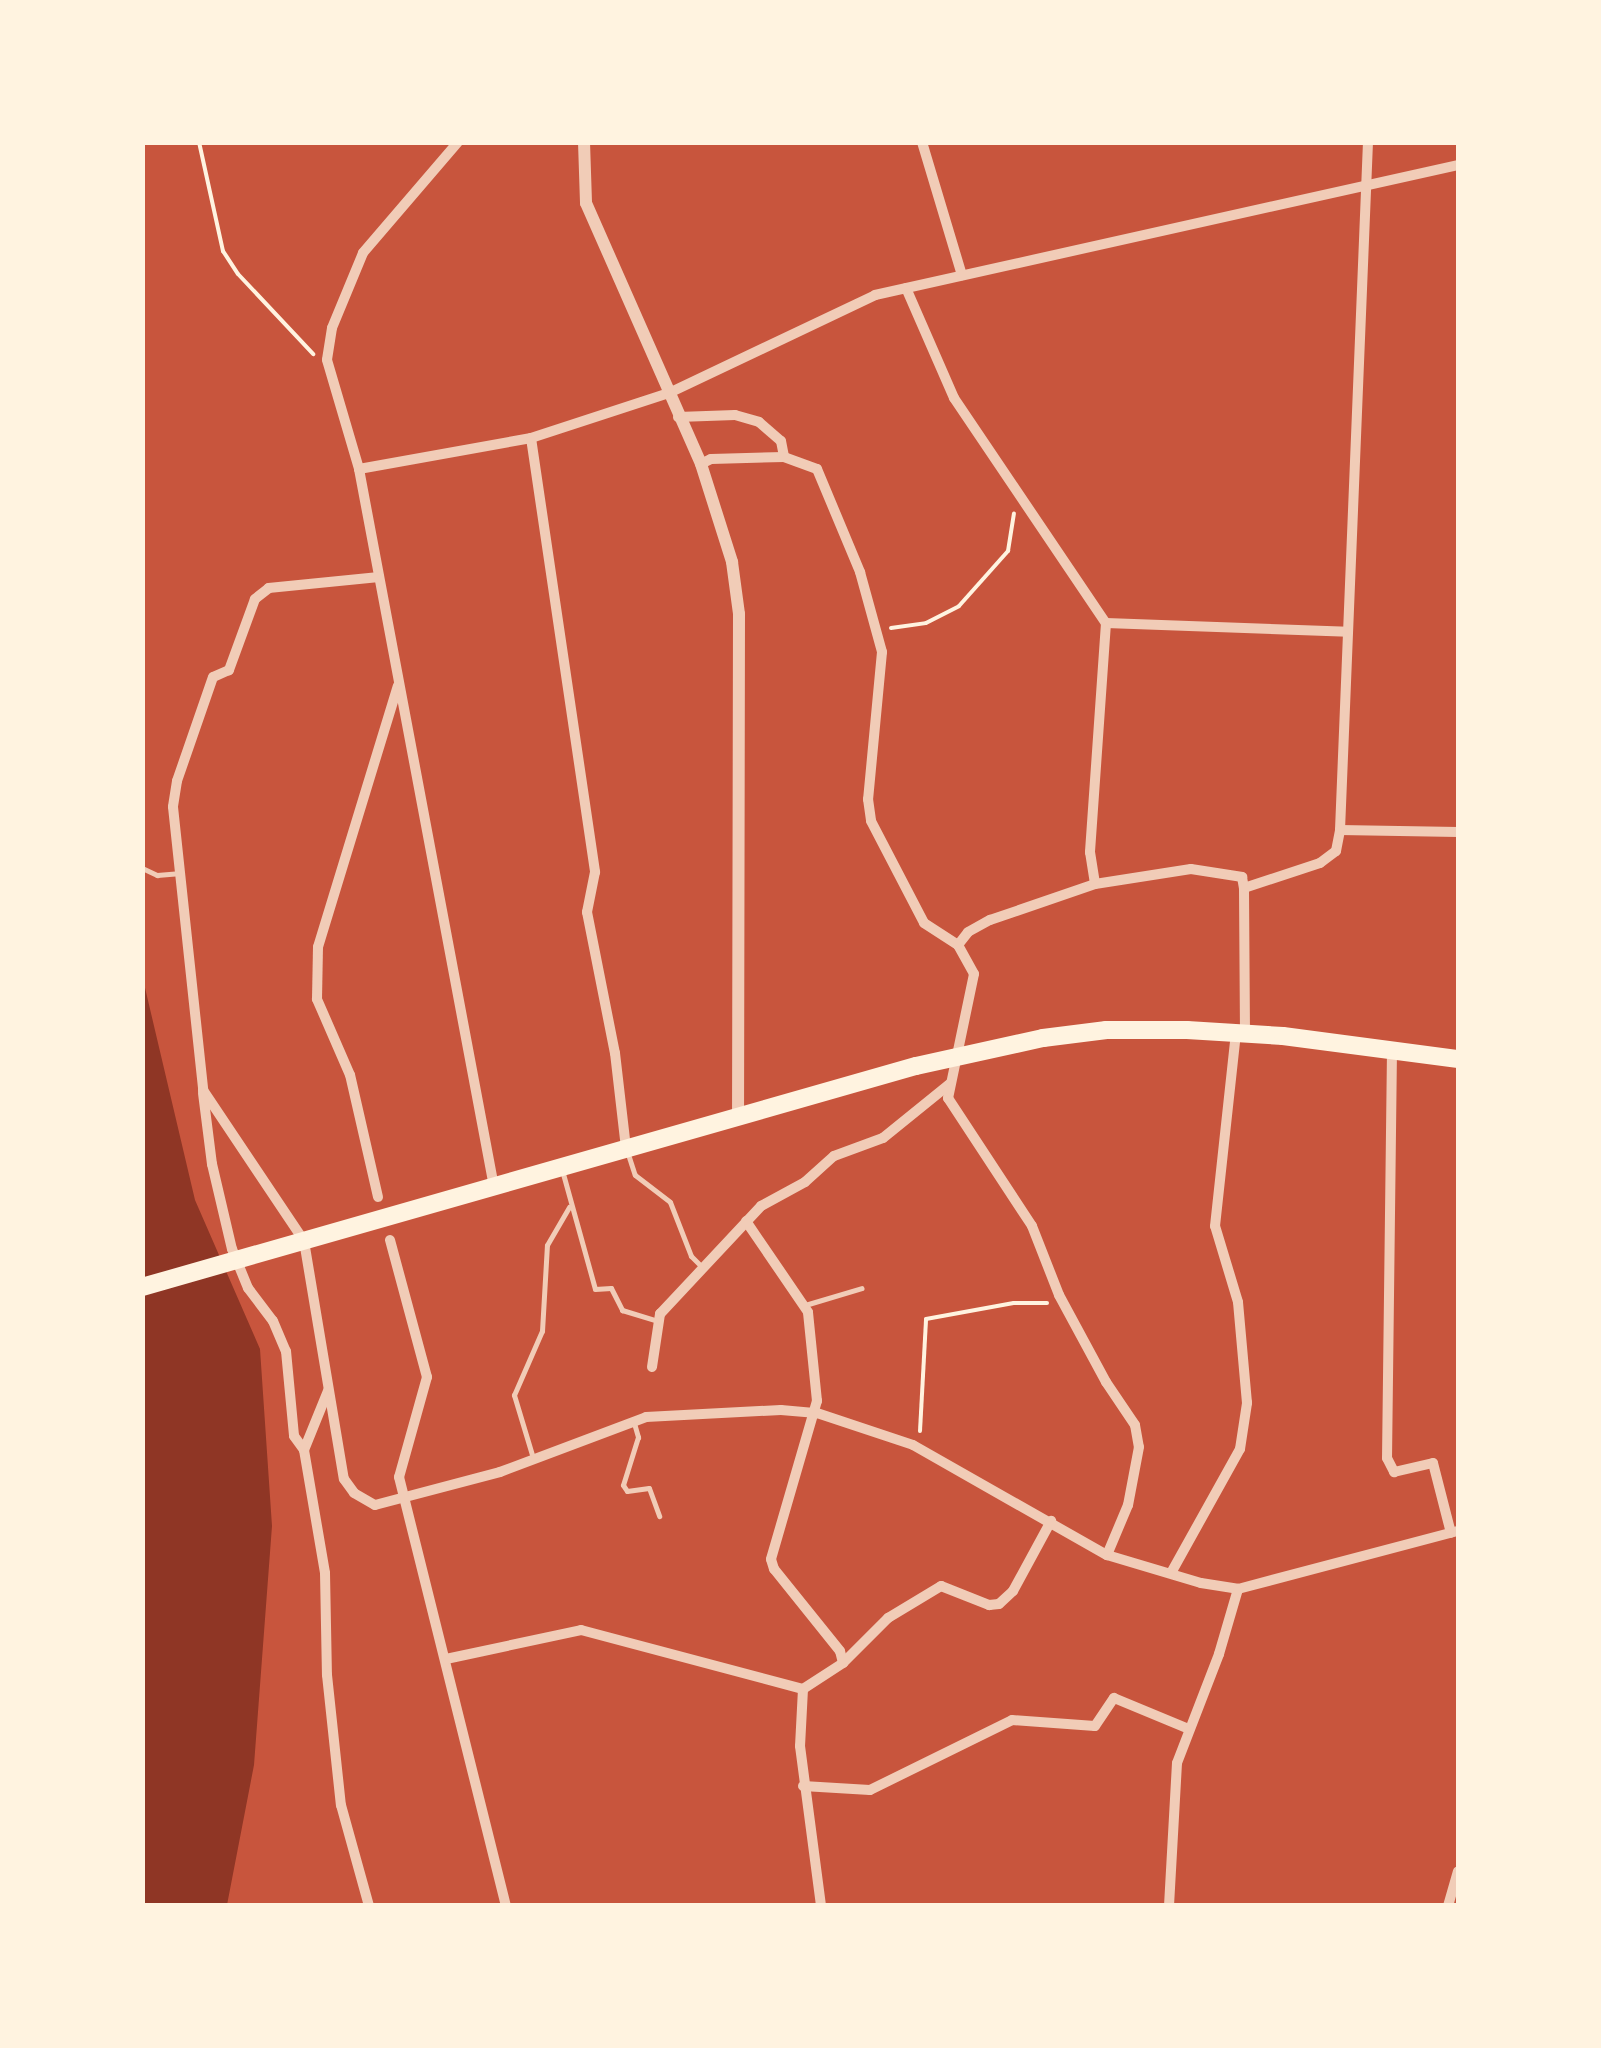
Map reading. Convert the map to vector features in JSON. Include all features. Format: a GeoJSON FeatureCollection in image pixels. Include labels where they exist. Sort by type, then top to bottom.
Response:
{"type":"FeatureCollection","features":[{"type":"Feature","properties":{"kind":"highway"},"geometry":{"type":"LineString","coordinates":[[142,1287],[958,1055],[1106,1030],[1240,1034],[1458,1059]]}},
{"type":"Feature","properties":{"kind":"street"},"geometry":{"type":"LineString","coordinates":[[458,142],[363,252],[332,328],[327,360],[359,469],[494,1187]]}},
{"type":"Feature","properties":{"kind":"street"},"geometry":{"type":"LineString","coordinates":[[584,142],[586,202],[701,464],[732,562],[739,614],[738,1117]]}},
{"type":"Feature","properties":{"kind":"street"},"geometry":{"type":"LineString","coordinates":[[922,142],[962,275]]}},
{"type":"Feature","properties":{"kind":"street"},"geometry":{"type":"LineString","coordinates":[[1244,888],[1320,863],[1336,851],[1340,830],[1368,142]]}},
{"type":"Feature","properties":{"kind":"street"},"geometry":{"type":"LineString","coordinates":[[359,469],[532,438],[669,392],[875,295],[1458,165]]}},
{"type":"Feature","properties":{"kind":"street"},"geometry":{"type":"LineString","coordinates":[[906,288],[954,398],[1106,623],[1090,852],[1095,884]]}},
{"type":"Feature","properties":{"kind":"street"},"geometry":{"type":"LineString","coordinates":[[678,417],[735,415],[759,422],[781,442],[784,457]]}},
{"type":"Feature","properties":{"kind":"street"},"geometry":{"type":"LineString","coordinates":[[532,438],[595,872],[586,912],[615,1053],[626,1148]]}},
{"type":"Feature","properties":{"kind":"street"},"geometry":{"type":"LineString","coordinates":[[701,464],[710,459],[784,457],[818,469],[879,629],[882,652],[868,799],[871,821],[924,923],[958,946],[974,974],[948,1098],[1032,1226],[1061,1300],[1106,1382],[1136,1425],[1139,1447],[1128,1505],[1107,1554]]}},
{"type":"Feature","properties":{"kind":"street"},"geometry":{"type":"LineString","coordinates":[[370,1906],[340,1805],[327,1676],[325,1573],[304,1450],[294,1436],[286,1351],[273,1321],[248,1288],[232,1249],[212,1164],[173,807],[214,676],[229,670],[255,599],[269,588],[379,577]]}},
{"type":"Feature","properties":{"kind":"street"},"geometry":{"type":"LineString","coordinates":[[1106,623],[1348,632]]}},
{"type":"Feature","properties":{"kind":"street"},"geometry":{"type":"LineString","coordinates":[[378,1197],[350,1075],[317,999],[318,948],[398,685]]}},
{"type":"Feature","properties":{"kind":"street"},"geometry":{"type":"LineString","coordinates":[[1340,830],[1458,832]]}},
{"type":"Feature","properties":{"kind":"street"},"geometry":{"type":"LineString","coordinates":[[958,946],[968,932],[990,920],[1095,884],[1191,869],[1242,878],[1240,1034],[1215,1226],[1238,1302],[1247,1403],[1240,1449],[1170,1574]]}},
{"type":"Feature","properties":{"kind":"street"},"geometry":{"type":"LineString","coordinates":[[203,1090],[296,1243],[329,1390],[344,1479],[354,1493],[375,1506],[534,1460],[633,1420],[710,1412],[817,1413],[913,1446],[1107,1554],[1238,1590],[1455,1532],[1434,1463],[1394,1472],[1387,1458],[1392,1050]]}},
{"type":"Feature","properties":{"kind":"street"},"geometry":{"type":"LineString","coordinates":[[652,1367],[660,1314],[761,1206],[805,1182],[834,1156],[883,1138],[951,1083]]}},
{"type":"Feature","properties":{"kind":"street"},"geometry":{"type":"LineString","coordinates":[[746,1221],[805,1305],[817,1413],[771,1558],[774,1568],[840,1652],[843,1664]]}},
{"type":"Feature","properties":{"kind":"street"},"geometry":{"type":"LineString","coordinates":[[390,1240],[427,1377],[426,1394],[400,1462],[399,1476],[506,1906]]}},
{"type":"Feature","properties":{"kind":"street"},"geometry":{"type":"LineString","coordinates":[[304,1450],[329,1390]]}},
{"type":"Feature","properties":{"kind":"street"},"geometry":{"type":"LineString","coordinates":[[446,1659],[581,1630],[803,1689],[843,1664],[888,1618],[941,1586],[989,1605],[999,1604],[1012,1591],[1051,1521]]}},
{"type":"Feature","properties":{"kind":"street"},"geometry":{"type":"LineString","coordinates":[[1169,1906],[1174,1781],[1189,1729],[1220,1654],[1238,1590]]}},
{"type":"Feature","properties":{"kind":"street"},"geometry":{"type":"LineString","coordinates":[[803,1689],[803,1786],[821,1906]]}},
{"type":"Feature","properties":{"kind":"street"},"geometry":{"type":"LineString","coordinates":[[803,1786],[870,1790],[1012,1720],[1095,1726],[1114,1698],[1189,1729]]}},
{"type":"Feature","properties":{"kind":"street"},"geometry":{"type":"LineString","coordinates":[[1448,1906],[1458,1871]]}},
{"type":"Feature","properties":{"kind":"lane"},"geometry":{"type":"LineString","coordinates":[[142,868],[157,875],[180,873]]}},
{"type":"Feature","properties":{"kind":"lane"},"geometry":{"type":"LineString","coordinates":[[626,1148],[635,1175],[670,1202],[691,1256],[702,1268]]}},
{"type":"Feature","properties":{"kind":"lane"},"geometry":{"type":"LineString","coordinates":[[561,1167],[569,1207],[578,1220],[595,1289],[611,1288],[622,1310],[659,1321]]}},
{"type":"Feature","properties":{"kind":"lane"},"geometry":{"type":"LineString","coordinates":[[534,1460],[514,1394],[542,1331],[546,1245],[569,1207]]}},
{"type":"Feature","properties":{"kind":"lane"},"geometry":{"type":"LineString","coordinates":[[805,1305],[862,1288]]}},
{"type":"Feature","properties":{"kind":"lane"},"geometry":{"type":"LineString","coordinates":[[633,1420],[638,1437],[623,1485],[626,1491],[649,1488],[659,1516]]}},
{"type":"Feature","properties":{"kind":"path"},"geometry":{"type":"LineString","coordinates":[[199,142],[223,250],[238,274],[313,354],[327,360]]}},
{"type":"Feature","properties":{"kind":"path"},"geometry":{"type":"LineString","coordinates":[[879,629],[926,623],[959,606],[1008,551],[1014,505],[1022,496]]}},
{"type":"Feature","properties":{"kind":"path"},"geometry":{"type":"LineString","coordinates":[[913,1446],[923,1412],[926,1319],[1061,1300]]}},
{"type":"Feature","properties":{"kind":"shaded area"},"geometry":{"type":"Polygon","coordinates":[[[142,975],[195,1200],[260,1349],[272,1526],[254,1765],[227,1905],[143,1905],[142,975]]]}}]}
